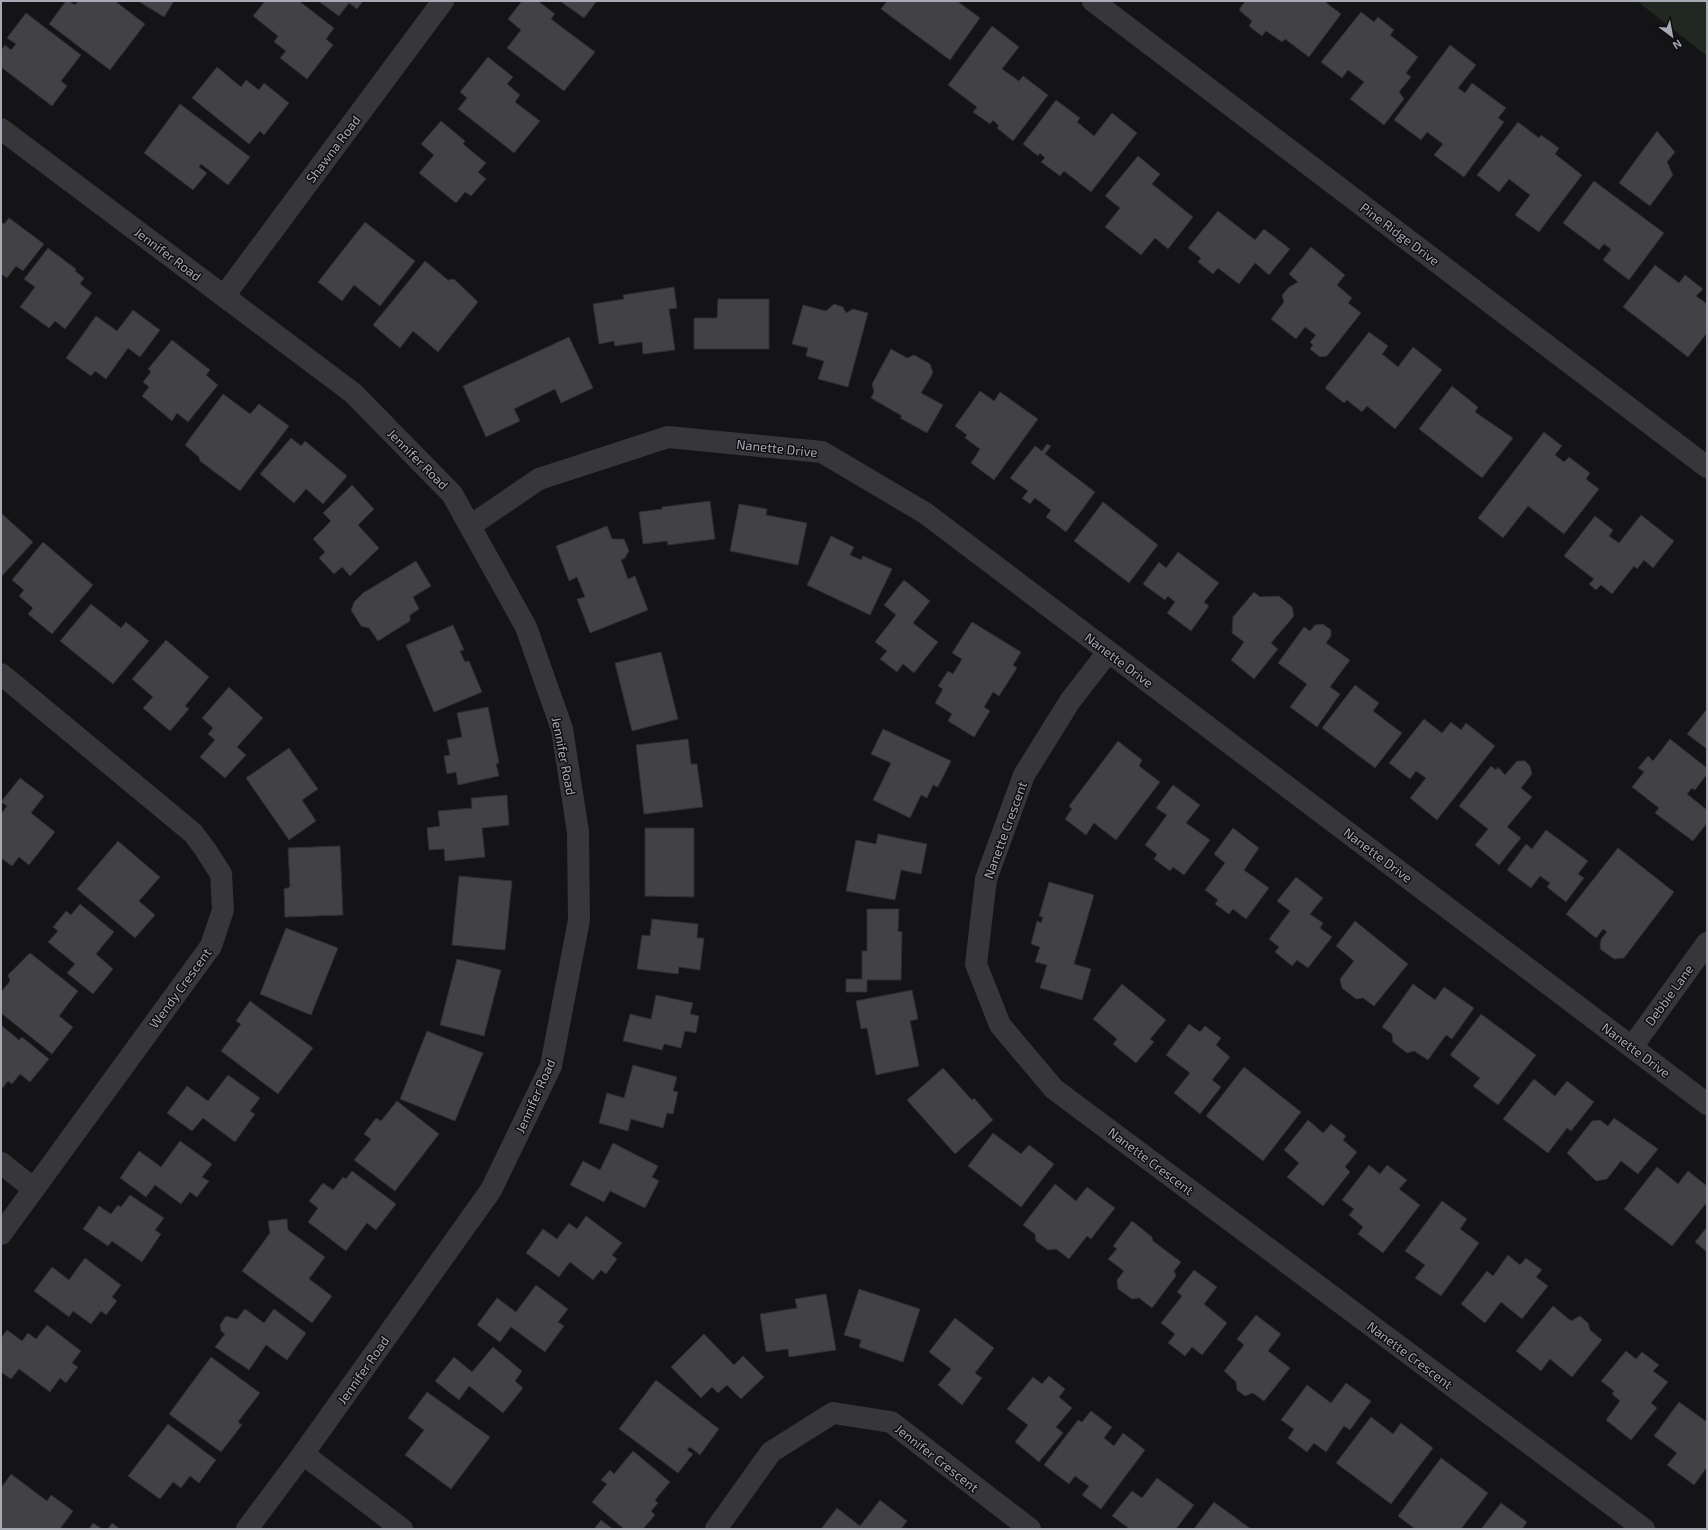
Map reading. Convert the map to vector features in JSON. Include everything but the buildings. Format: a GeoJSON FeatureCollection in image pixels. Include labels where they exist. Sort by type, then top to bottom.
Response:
{"type":"FeatureCollection","features":[{"type":"Feature","properties":{"kind":"street","name":"Shawna Road"},"geometry":{"type":"LineString","coordinates":[[224,296],[443,1]]}},
{"type":"Feature","properties":{"kind":"street","name":"Pine Ridge Drive"},"geometry":{"type":"LineString","coordinates":[[1093,1],[1707,467]]}},
{"type":"Feature","properties":{"kind":"street","name":"Jennifer Road"},"geometry":{"type":"LineString","coordinates":[[1,129],[353,393],[452,494],[526,627],[562,729],[578,832],[579,920],[551,1066],[491,1190],[303,1454],[247,1529]]}},
{"type":"Feature","properties":{"kind":"street","name":"Nanette Drive"},"geometry":{"type":"LineString","coordinates":[[470,526],[539,480],[668,437],[822,452],[925,513],[1707,1104]]}},
{"type":"Feature","properties":{"kind":"street","name":"Nanette Crescent"},"geometry":{"type":"LineString","coordinates":[[1108,652],[1070,701],[1024,775],[986,879],[976,964],[1000,1025],[1054,1089],[1644,1529]]}},
{"type":"Feature","properties":{"kind":"street","name":"Wendy Crescent"},"geometry":{"type":"LineString","coordinates":[[1,674],[193,833],[221,874],[223,910],[211,946],[1,1234]]}},
{"type":"Feature","properties":{"kind":"street","name":"Debbie Lane"},"geometry":{"type":"LineString","coordinates":[[1632,1047],[1707,943]]}},
{"type":"Feature","properties":{"kind":"street"},"geometry":{"type":"LineString","coordinates":[[1,1164],[34,1189]]}},
{"type":"Feature","properties":{"kind":"street","name":"Jennifer Crescent"},"geometry":{"type":"LineString","coordinates":[[716,1529],[771,1452],[833,1413],[891,1422],[1030,1529]]}},
{"type":"Feature","properties":{"kind":"street"},"geometry":{"type":"LineString","coordinates":[[303,1454],[402,1529]]}},
{"type":"Feature","properties":{"kind":"shaded area"},"geometry":{"type":"Polygon","coordinates":[[[1637,1],[1707,1],[1707,56],[1637,1]]]}}]}
